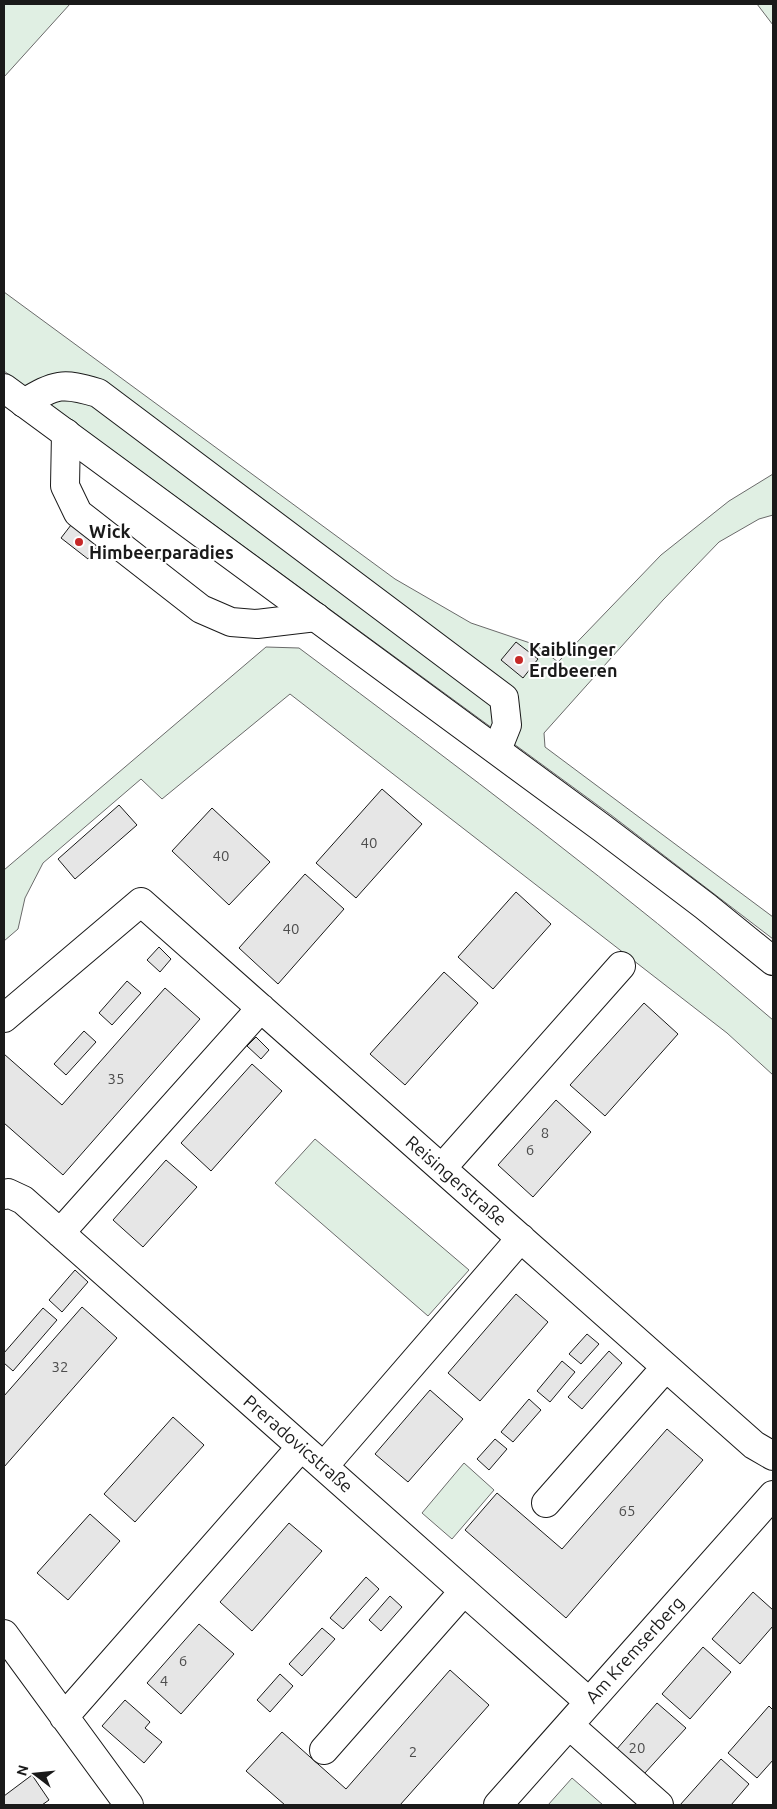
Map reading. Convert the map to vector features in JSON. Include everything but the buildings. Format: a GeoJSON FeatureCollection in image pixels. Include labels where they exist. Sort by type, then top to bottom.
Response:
{"type":"FeatureCollection","features":[{"type":"Feature","properties":{"kind":"street"},"geometry":{"type":"LineString","coordinates":[[14,396],[73,386],[98,393],[504,698],[507,725],[497,750]]}},
{"type":"Feature","properties":{"kind":"street"},"geometry":{"type":"LineString","coordinates":[[14,396],[497,750],[657,870],[773,961]]}},
{"type":"Feature","properties":{"kind":"street"},"geometry":{"type":"LineString","coordinates":[[66,433],[66,486],[78,513],[200,609],[231,622],[257,624],[316,617]]}},
{"type":"Feature","properties":{"kind":"street","name":"Reisingerstraße"},"geometry":{"type":"LineString","coordinates":[[4,1018],[141,902],[754,1445],[773,1456]]}},
{"type":"Feature","properties":{"kind":"street"},"geometry":{"type":"LineString","coordinates":[[442,1168],[621,966]]}},
{"type":"Feature","properties":{"kind":"street"},"geometry":{"type":"LineString","coordinates":[[60,1233],[261,1008]]}},
{"type":"Feature","properties":{"kind":"street","name":"Preradovicstraße"},"geometry":{"type":"LineString","coordinates":[[4,1195],[8,1193],[23,1200],[589,1702]]}},
{"type":"Feature","properties":{"kind":"street"},"geometry":{"type":"LineString","coordinates":[[324,1466],[521,1238]]}},
{"type":"Feature","properties":{"kind":"street"},"geometry":{"type":"LineString","coordinates":[[546,1503],[666,1367]]}},
{"type":"Feature","properties":{"kind":"street"},"geometry":{"type":"LineString","coordinates":[[64,1717],[301,1447]]}},
{"type":"Feature","properties":{"kind":"street","name":"Am Kremserberg"},"geometry":{"type":"LineString","coordinates":[[498,1805],[773,1495]]}},
{"type":"Feature","properties":{"kind":"street"},"geometry":{"type":"LineString","coordinates":[[324,1750],[464,1591]]}},
{"type":"Feature","properties":{"kind":"street"},"geometry":{"type":"LineString","coordinates":[[4,1634],[129,1805]]}},
{"type":"Feature","properties":{"kind":"street"},"geometry":{"type":"LineString","coordinates":[[569,1725],[659,1805]]}},
{"type":"Feature","properties":{"kind":"green space"},"geometry":{"type":"Polygon","coordinates":[[[4,4],[70,4],[4,77],[4,4]]]}},
{"type":"Feature","properties":{"kind":"green space"},"geometry":{"type":"Polygon","coordinates":[[[757,4],[773,4],[773,25],[757,4]]]}},
{"type":"Feature","properties":{"kind":"green space"},"geometry":{"type":"Polygon","coordinates":[[[4,292],[395,579],[471,623],[536,645],[558,662],[661,555],[729,501],[773,474],[773,515],[759,519],[719,542],[663,600],[544,733],[545,747],[773,917],[773,939],[611,815],[4,371],[4,292]]]}},
{"type":"Feature","properties":{"kind":"green space"},"geometry":{"type":"Polygon","coordinates":[[[266,647],[299,648],[420,738],[599,876],[716,971],[773,1020],[773,1075],[727,1033],[290,694],[162,799],[141,779],[43,863],[25,898],[18,929],[4,941],[4,870],[266,647]]]}},
{"type":"Feature","properties":{"kind":"green space"},"geometry":{"type":"Polygon","coordinates":[[[315,1139],[469,1270],[428,1316],[275,1183],[315,1139]]]}},
{"type":"Feature","properties":{"kind":"green space"},"geometry":{"type":"Polygon","coordinates":[[[464,1463],[494,1490],[452,1539],[422,1513],[464,1463]]]}},
{"type":"Feature","properties":{"kind":"green space"},"geometry":{"type":"Polygon","coordinates":[[[572,1778],[603,1805],[548,1805],[572,1778]]]}},
{"type":"Feature","properties":{"kind":"place","name":"Wick Himbeerparadies"},"geometry":{"type":"Point","coordinates":[79,542]}},
{"type":"Feature","properties":{"kind":"place","name":"Kaiblinger Erdbeeren"},"geometry":{"type":"Point","coordinates":[519,660]}}]}
